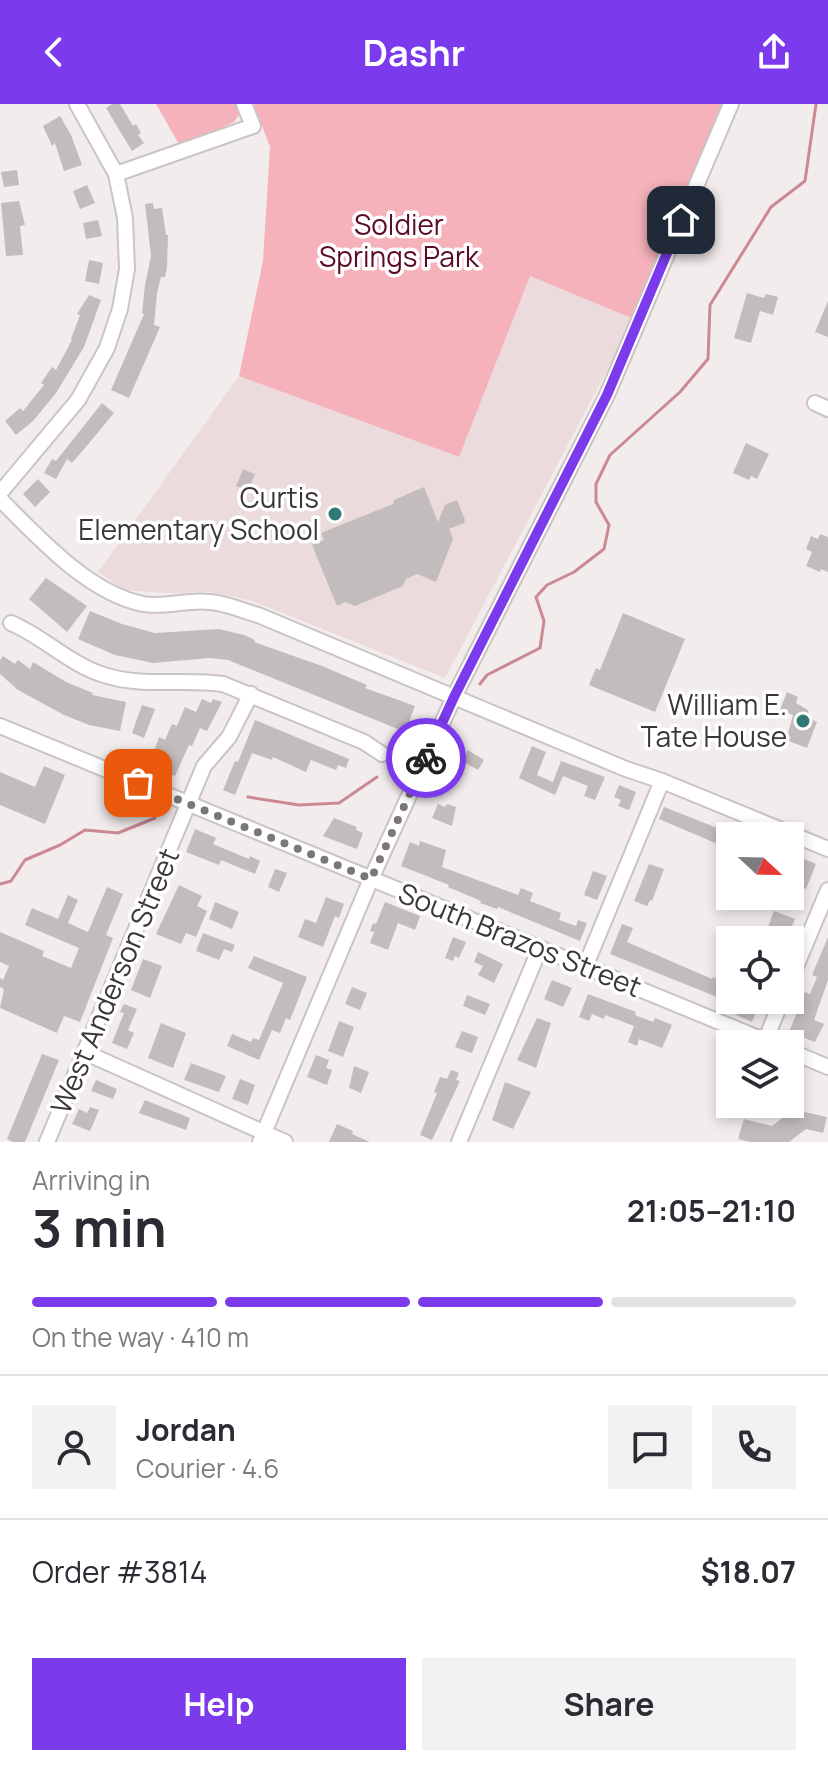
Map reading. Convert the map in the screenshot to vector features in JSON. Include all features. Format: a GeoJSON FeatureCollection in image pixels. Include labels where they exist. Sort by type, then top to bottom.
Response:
{"type":"FeatureCollection","features":[{"type":"Feature","properties":{"kind":"street"},"geometry":{"type":"LineString","coordinates":[[0,493],[78,400],[107,348],[120,309],[127,269],[125,218],[116,174],[77,104]]}},
{"type":"Feature","properties":{"kind":"street"},"geometry":{"type":"LineString","coordinates":[[116,174],[253,126],[244,104]]}},
{"type":"Feature","properties":{"kind":"street"},"geometry":{"type":"LineString","coordinates":[[262,1138],[371,879],[454,697],[607,395],[731,104]]}},
{"type":"Feature","properties":{"kind":"street"},"geometry":{"type":"LineString","coordinates":[[0,499],[42,541],[90,580],[117,596],[145,604],[211,602],[258,615],[626,769],[828,849]]}},
{"type":"Feature","properties":{"kind":"street"},"geometry":{"type":"LineString","coordinates":[[11,623],[29,631],[64,657],[102,675],[156,684],[223,684],[364,742],[382,754]]}},
{"type":"Feature","properties":{"kind":"street","name":"West Anderson Street"},"geometry":{"type":"LineString","coordinates":[[47,1142],[204,766],[229,737],[251,694]]}},
{"type":"Feature","properties":{"kind":"street","name":"South Brazos Street"},"geometry":{"type":"LineString","coordinates":[[0,726],[740,1030]]}},
{"type":"Feature","properties":{"kind":"street"},"geometry":{"type":"LineString","coordinates":[[585,967],[662,781]]}},
{"type":"Feature","properties":{"kind":"street"},"geometry":{"type":"LineString","coordinates":[[804,947],[828,890]]}},
{"type":"Feature","properties":{"kind":"street"},"geometry":{"type":"LineString","coordinates":[[459,1142],[540,948]]}},
{"type":"Feature","properties":{"kind":"street"},"geometry":{"type":"LineString","coordinates":[[84,1052],[262,1138],[285,1142]]}},
{"type":"Feature","properties":{"kind":"street"},"geometry":{"type":"LineString","coordinates":[[804,1057],[828,1067]]}},
{"type":"Feature","properties":{"kind":"shaded area","name":"Curtis Elementary School"},"geometry":{"type":"Polygon","coordinates":[[[530,275],[634,319],[445,678],[253,601],[210,592],[125,590],[98,572],[239,376],[458,457],[530,275]]]}},
{"type":"Feature","properties":{"kind":"green space"},"geometry":{"type":"Polygon","coordinates":[[[156,104],[235,104],[239,115],[234,122],[180,146],[156,104]]]}},
{"type":"Feature","properties":{"kind":"green space","name":"Soldier Springs Park"},"geometry":{"type":"Polygon","coordinates":[[[254,104],[721,104],[634,319],[530,276],[459,457],[239,376],[263,261],[270,147],[254,104]]]}},
{"type":"Feature","properties":{"kind":"building"},"geometry":{"type":"Polygon","coordinates":[[[120,104],[141,133],[138,135],[144,143],[132,151],[106,108],[120,104]]]}},
{"type":"Feature","properties":{"kind":"building"},"geometry":{"type":"Polygon","coordinates":[[[60,116],[82,165],[64,171],[55,143],[52,146],[43,126],[60,116]]]}},
{"type":"Feature","properties":{"kind":"building"},"geometry":{"type":"Polygon","coordinates":[[[17,170],[19,185],[4,187],[1,172],[17,170]]]}},
{"type":"Feature","properties":{"kind":"building"},"geometry":{"type":"Polygon","coordinates":[[[87,185],[95,203],[80,209],[73,191],[87,185]]]}},
{"type":"Feature","properties":{"kind":"building"},"geometry":{"type":"Polygon","coordinates":[[[19,201],[25,225],[20,226],[23,255],[6,256],[1,203],[19,201]]]}},
{"type":"Feature","properties":{"kind":"building"},"geometry":{"type":"Polygon","coordinates":[[[153,203],[154,209],[162,208],[168,235],[167,267],[157,293],[154,325],[160,327],[129,398],[111,390],[144,314],[145,285],[151,256],[145,204],[153,203]]]}},
{"type":"Feature","properties":{"kind":"building"},"geometry":{"type":"Polygon","coordinates":[[[98,220],[102,236],[86,239],[83,223],[98,220]]]}},
{"type":"Feature","properties":{"kind":"building"},"geometry":{"type":"Polygon","coordinates":[[[89,260],[103,263],[99,284],[85,281],[89,260]]]}},
{"type":"Feature","properties":{"kind":"building"},"geometry":{"type":"Polygon","coordinates":[[[747,293],[764,298],[766,294],[778,297],[773,315],[760,311],[751,343],[734,338],[747,293]]]}},
{"type":"Feature","properties":{"kind":"building"},"geometry":{"type":"Polygon","coordinates":[[[89,295],[101,300],[84,347],[56,393],[33,421],[16,435],[5,421],[20,408],[23,411],[44,385],[41,383],[52,367],[56,370],[72,340],[80,315],[77,314],[89,295]]]}},
{"type":"Feature","properties":{"kind":"building"},"geometry":{"type":"Polygon","coordinates":[[[828,301],[828,337],[815,332],[828,301]]]}},
{"type":"Feature","properties":{"kind":"building"},"geometry":{"type":"Polygon","coordinates":[[[102,403],[114,413],[90,442],[72,463],[67,459],[56,479],[44,473],[52,459],[56,461],[102,403]]]}},
{"type":"Feature","properties":{"kind":"building"},"geometry":{"type":"Polygon","coordinates":[[[746,443],[769,454],[757,479],[751,476],[749,480],[733,473],[746,443]]]}},
{"type":"Feature","properties":{"kind":"building"},"geometry":{"type":"Polygon","coordinates":[[[243,469],[255,474],[248,491],[236,486],[243,469]]]}},
{"type":"Feature","properties":{"kind":"building"},"geometry":{"type":"Polygon","coordinates":[[[38,479],[50,492],[35,507],[23,494],[38,479]]]}},
{"type":"Feature","properties":{"kind":"building"},"geometry":{"type":"Polygon","coordinates":[[[424,487],[438,522],[445,505],[457,500],[465,520],[449,529],[453,539],[436,582],[417,574],[406,579],[403,586],[355,606],[345,602],[337,606],[312,545],[324,540],[321,533],[393,504],[394,500],[424,487]]]}},
{"type":"Feature","properties":{"kind":"building"},"geometry":{"type":"Polygon","coordinates":[[[820,534],[828,537],[828,572],[806,566],[812,552],[806,549],[811,536],[818,539],[820,534]]]}},
{"type":"Feature","properties":{"kind":"building"},"geometry":{"type":"Polygon","coordinates":[[[46,578],[87,606],[67,632],[29,599],[46,578]]]}},
{"type":"Feature","properties":{"kind":"building"},"geometry":{"type":"Polygon","coordinates":[[[90,611],[155,633],[219,629],[244,635],[254,642],[322,666],[367,685],[365,688],[415,706],[405,732],[228,660],[210,658],[153,663],[115,655],[78,639],[90,611]]]}},
{"type":"Feature","properties":{"kind":"building"},"geometry":{"type":"Polygon","coordinates":[[[623,613],[685,639],[655,712],[589,685],[596,668],[600,670],[623,613]]]}},
{"type":"Feature","properties":{"kind":"building"},"geometry":{"type":"Polygon","coordinates":[[[3,656],[15,664],[18,660],[30,669],[33,662],[92,695],[126,702],[120,731],[89,725],[64,715],[18,690],[0,674],[3,656]]]}},
{"type":"Feature","properties":{"kind":"building","name":"William E. Tate House"},"geometry":{"type":"Polygon","coordinates":[[[787,692],[798,697],[796,703],[808,710],[809,718],[817,722],[807,748],[786,740],[793,715],[780,710],[787,692]]]}},
{"type":"Feature","properties":{"kind":"building"},"geometry":{"type":"Polygon","coordinates":[[[202,699],[211,703],[213,699],[222,702],[207,731],[200,728],[192,746],[189,745],[175,776],[149,765],[159,737],[165,740],[172,724],[177,726],[185,707],[196,712],[202,699]]]}},
{"type":"Feature","properties":{"kind":"building"},"geometry":{"type":"Polygon","coordinates":[[[142,705],[155,709],[144,738],[132,733],[142,705]]]}},
{"type":"Feature","properties":{"kind":"building"},"geometry":{"type":"Polygon","coordinates":[[[255,720],[349,759],[346,768],[338,765],[336,770],[311,760],[306,772],[273,757],[272,760],[252,753],[235,795],[223,790],[255,720]]]}},
{"type":"Feature","properties":{"kind":"building"},"geometry":{"type":"Polygon","coordinates":[[[532,746],[546,752],[537,775],[553,782],[561,761],[605,777],[595,800],[584,796],[588,786],[563,776],[555,795],[519,778],[532,746]]]}},
{"type":"Feature","properties":{"kind":"building"},"geometry":{"type":"Polygon","coordinates":[[[468,750],[484,760],[478,770],[462,761],[468,750]]]}},
{"type":"Feature","properties":{"kind":"building"},"geometry":{"type":"Polygon","coordinates":[[[44,766],[65,775],[45,824],[0,805],[0,772],[35,787],[44,766]]]}},
{"type":"Feature","properties":{"kind":"building"},"geometry":{"type":"Polygon","coordinates":[[[619,785],[636,792],[629,810],[618,806],[621,800],[614,797],[619,785]]]}},
{"type":"Feature","properties":{"kind":"building"},"geometry":{"type":"Polygon","coordinates":[[[438,804],[456,807],[452,826],[432,818],[438,804]]]}},
{"type":"Feature","properties":{"kind":"building"},"geometry":{"type":"Polygon","coordinates":[[[664,807],[716,827],[716,843],[659,819],[664,807]]]}},
{"type":"Feature","properties":{"kind":"building"},"geometry":{"type":"Polygon","coordinates":[[[334,818],[357,827],[356,830],[363,833],[357,849],[323,836],[334,818]]]}},
{"type":"Feature","properties":{"kind":"building"},"geometry":{"type":"Polygon","coordinates":[[[195,829],[216,838],[213,844],[260,861],[255,874],[221,860],[219,865],[186,852],[195,829]]]}},
{"type":"Feature","properties":{"kind":"building"},"geometry":{"type":"Polygon","coordinates":[[[420,841],[446,850],[442,867],[518,895],[521,888],[533,893],[530,901],[561,913],[559,920],[576,926],[578,920],[587,923],[580,941],[498,907],[480,903],[449,885],[401,866],[410,842],[419,846],[420,841]]]}},
{"type":"Feature","properties":{"kind":"building"},"geometry":{"type":"Polygon","coordinates":[[[804,859],[816,864],[804,888],[804,859]]]}},
{"type":"Feature","properties":{"kind":"building"},"geometry":{"type":"Polygon","coordinates":[[[649,864],[664,869],[652,901],[647,906],[634,901],[649,864]]]}},
{"type":"Feature","properties":{"kind":"building"},"geometry":{"type":"Polygon","coordinates":[[[275,869],[287,873],[279,892],[268,887],[275,869]]]}},
{"type":"Feature","properties":{"kind":"building"},"geometry":{"type":"Polygon","coordinates":[[[593,871],[607,876],[597,900],[584,895],[593,871]]]}},
{"type":"Feature","properties":{"kind":"building"},"geometry":{"type":"Polygon","coordinates":[[[179,885],[202,896],[197,906],[207,911],[196,937],[186,933],[181,944],[156,934],[179,885]]]}},
{"type":"Feature","properties":{"kind":"building"},"geometry":{"type":"Polygon","coordinates":[[[107,887],[123,894],[106,935],[113,938],[80,1022],[64,1016],[57,1033],[0,1008],[4,989],[0,987],[0,978],[3,980],[9,966],[0,962],[0,932],[44,951],[42,956],[71,968],[79,948],[25,925],[32,908],[58,919],[68,895],[78,900],[68,923],[88,932],[107,887]]]}},
{"type":"Feature","properties":{"kind":"building"},"geometry":{"type":"Polygon","coordinates":[[[326,897],[344,904],[339,918],[335,916],[323,947],[298,937],[305,919],[316,923],[326,897]]]}},
{"type":"Feature","properties":{"kind":"building"},"geometry":{"type":"Polygon","coordinates":[[[215,902],[239,912],[232,929],[209,919],[215,902]]]}},
{"type":"Feature","properties":{"kind":"building"},"geometry":{"type":"Polygon","coordinates":[[[385,902],[420,916],[415,930],[398,923],[388,950],[370,943],[374,932],[370,931],[385,902]]]}},
{"type":"Feature","properties":{"kind":"building"},"geometry":{"type":"Polygon","coordinates":[[[774,911],[795,919],[792,926],[768,926],[774,911]]]}},
{"type":"Feature","properties":{"kind":"building"},"geometry":{"type":"Polygon","coordinates":[[[622,924],[633,928],[627,942],[716,978],[716,997],[610,954],[622,924]]]}},
{"type":"Feature","properties":{"kind":"building"},"geometry":{"type":"Polygon","coordinates":[[[203,933],[235,945],[232,952],[224,949],[219,960],[196,951],[203,933]]]}},
{"type":"Feature","properties":{"kind":"building"},"geometry":{"type":"Polygon","coordinates":[[[453,937],[466,942],[459,958],[455,956],[453,961],[445,958],[453,937]]]}},
{"type":"Feature","properties":{"kind":"building"},"geometry":{"type":"Polygon","coordinates":[[[828,937],[828,980],[814,1020],[824,1024],[815,1042],[804,1038],[804,1030],[790,1030],[796,1014],[804,1014],[804,994],[805,992],[810,994],[817,977],[812,975],[828,937]]]}},
{"type":"Feature","properties":{"kind":"building"},"geometry":{"type":"Polygon","coordinates":[[[478,952],[503,964],[494,983],[478,975],[483,966],[474,962],[478,952]]]}},
{"type":"Feature","properties":{"kind":"building"},"geometry":{"type":"Polygon","coordinates":[[[254,956],[307,977],[290,1020],[286,1018],[280,1033],[272,1030],[259,1060],[227,1046],[232,1034],[251,1042],[253,1038],[259,1040],[283,983],[248,968],[254,956]]]}},
{"type":"Feature","properties":{"kind":"building"},"geometry":{"type":"Polygon","coordinates":[[[143,959],[162,966],[150,998],[131,990],[143,959]]]}},
{"type":"Feature","properties":{"kind":"building"},"geometry":{"type":"Polygon","coordinates":[[[552,980],[572,988],[563,1007],[544,999],[552,980]]]}},
{"type":"Feature","properties":{"kind":"building"},"geometry":{"type":"Polygon","coordinates":[[[352,987],[367,993],[360,1010],[345,1004],[352,987]]]}},
{"type":"Feature","properties":{"kind":"building"},"geometry":{"type":"Polygon","coordinates":[[[588,994],[636,1012],[635,1015],[653,1022],[655,1018],[672,1025],[662,1048],[639,1039],[637,1046],[628,1042],[634,1026],[605,1015],[604,1019],[592,1014],[589,1021],[579,1017],[588,994]]]}},
{"type":"Feature","properties":{"kind":"building"},"geometry":{"type":"Polygon","coordinates":[[[467,995],[490,1004],[485,1015],[463,1006],[467,995]]]}},
{"type":"Feature","properties":{"kind":"building"},"geometry":{"type":"Polygon","coordinates":[[[124,1004],[137,1009],[128,1030],[134,1033],[127,1049],[112,1043],[124,1013],[120,1012],[124,1004]]]}},
{"type":"Feature","properties":{"kind":"building"},"geometry":{"type":"Polygon","coordinates":[[[734,1014],[755,1014],[752,1022],[734,1014]]]}},
{"type":"Feature","properties":{"kind":"building"},"geometry":{"type":"Polygon","coordinates":[[[537,1018],[551,1023],[536,1068],[517,1060],[537,1018]]]}},
{"type":"Feature","properties":{"kind":"building"},"geometry":{"type":"Polygon","coordinates":[[[339,1021],[354,1027],[343,1057],[328,1051],[339,1021]]]}},
{"type":"Feature","properties":{"kind":"building"},"geometry":{"type":"Polygon","coordinates":[[[161,1023],[186,1033],[173,1068],[148,1058],[161,1023]]]}},
{"type":"Feature","properties":{"kind":"building"},"geometry":{"type":"Polygon","coordinates":[[[462,1031],[478,1037],[472,1053],[455,1047],[462,1031]]]}},
{"type":"Feature","properties":{"kind":"building"},"geometry":{"type":"Polygon","coordinates":[[[42,1054],[59,1060],[25,1142],[13,1142],[7,1139],[42,1054]]]}},
{"type":"Feature","properties":{"kind":"building"},"geometry":{"type":"Polygon","coordinates":[[[316,1055],[329,1060],[326,1068],[332,1070],[327,1085],[307,1077],[316,1055]]]}},
{"type":"Feature","properties":{"kind":"building"},"geometry":{"type":"Polygon","coordinates":[[[191,1063],[226,1076],[219,1092],[184,1080],[191,1063]]]}},
{"type":"Feature","properties":{"kind":"building"},"geometry":{"type":"Polygon","coordinates":[[[354,1066],[369,1072],[361,1093],[349,1088],[354,1066]]]}},
{"type":"Feature","properties":{"kind":"building"},"geometry":{"type":"Polygon","coordinates":[[[451,1070],[459,1073],[456,1080],[460,1081],[432,1140],[420,1135],[440,1077],[447,1079],[451,1070]]]}},
{"type":"Feature","properties":{"kind":"building"},"geometry":{"type":"Polygon","coordinates":[[[240,1079],[255,1085],[248,1105],[232,1099],[240,1079]]]}},
{"type":"Feature","properties":{"kind":"building"},"geometry":{"type":"Polygon","coordinates":[[[96,1080],[117,1089],[113,1099],[91,1091],[96,1080]]]}},
{"type":"Feature","properties":{"kind":"building"},"geometry":{"type":"Polygon","coordinates":[[[505,1082],[531,1092],[513,1129],[492,1120],[505,1082]]]}},
{"type":"Feature","properties":{"kind":"building"},"geometry":{"type":"Polygon","coordinates":[[[145,1100],[190,1118],[186,1130],[139,1113],[145,1100]]]}},
{"type":"Feature","properties":{"kind":"building"},"geometry":{"type":"Polygon","coordinates":[[[90,1107],[99,1110],[90,1131],[72,1124],[79,1109],[87,1113],[90,1107]]]}},
{"type":"Feature","properties":{"kind":"building"},"geometry":{"type":"Polygon","coordinates":[[[804,1112],[827,1117],[823,1133],[806,1129],[789,1142],[738,1139],[744,1119],[772,1126],[782,1118],[804,1118],[804,1112]]]}},
{"type":"Feature","properties":{"kind":"building"},"geometry":{"type":"Polygon","coordinates":[[[337,1124],[353,1131],[352,1134],[370,1142],[329,1142],[337,1124]]]}},
{"type":"Feature","properties":{"kind":"waterway"},"geometry":{"type":"LineString","coordinates":[[480,684],[487,675],[540,648],[544,621],[536,597],[547,585],[574,572],[604,549],[609,525],[596,502],[596,484],[610,455],[680,392],[708,359],[710,305],[771,207],[805,181],[816,104]]}},
{"type":"Feature","properties":{"kind":"waterway"},"geometry":{"type":"LineString","coordinates":[[248,797],[299,805],[339,803],[377,777]]}},
{"type":"Feature","properties":{"kind":"waterway"},"geometry":{"type":"LineString","coordinates":[[0,884],[11,881],[25,860],[85,830],[118,833],[155,818]]}},
{"type":"Feature","properties":{"kind":"way so far"},"geometry":{"type":"LineString","coordinates":[[138,783],[371,879],[426,758]]}},
{"type":"Feature","properties":{"kind":"place","name":"Curtis Elementary School"},"geometry":{"type":"Point","coordinates":[335,514]}},
{"type":"Feature","properties":{"kind":"place","name":"William E. Tate House"},"geometry":{"type":"Point","coordinates":[803,721]}},
{"type":"Feature","properties":{"kind":"route"},"geometry":{"type":"LineString","coordinates":[[426,758],[607,395],[681,220]]}}]}
